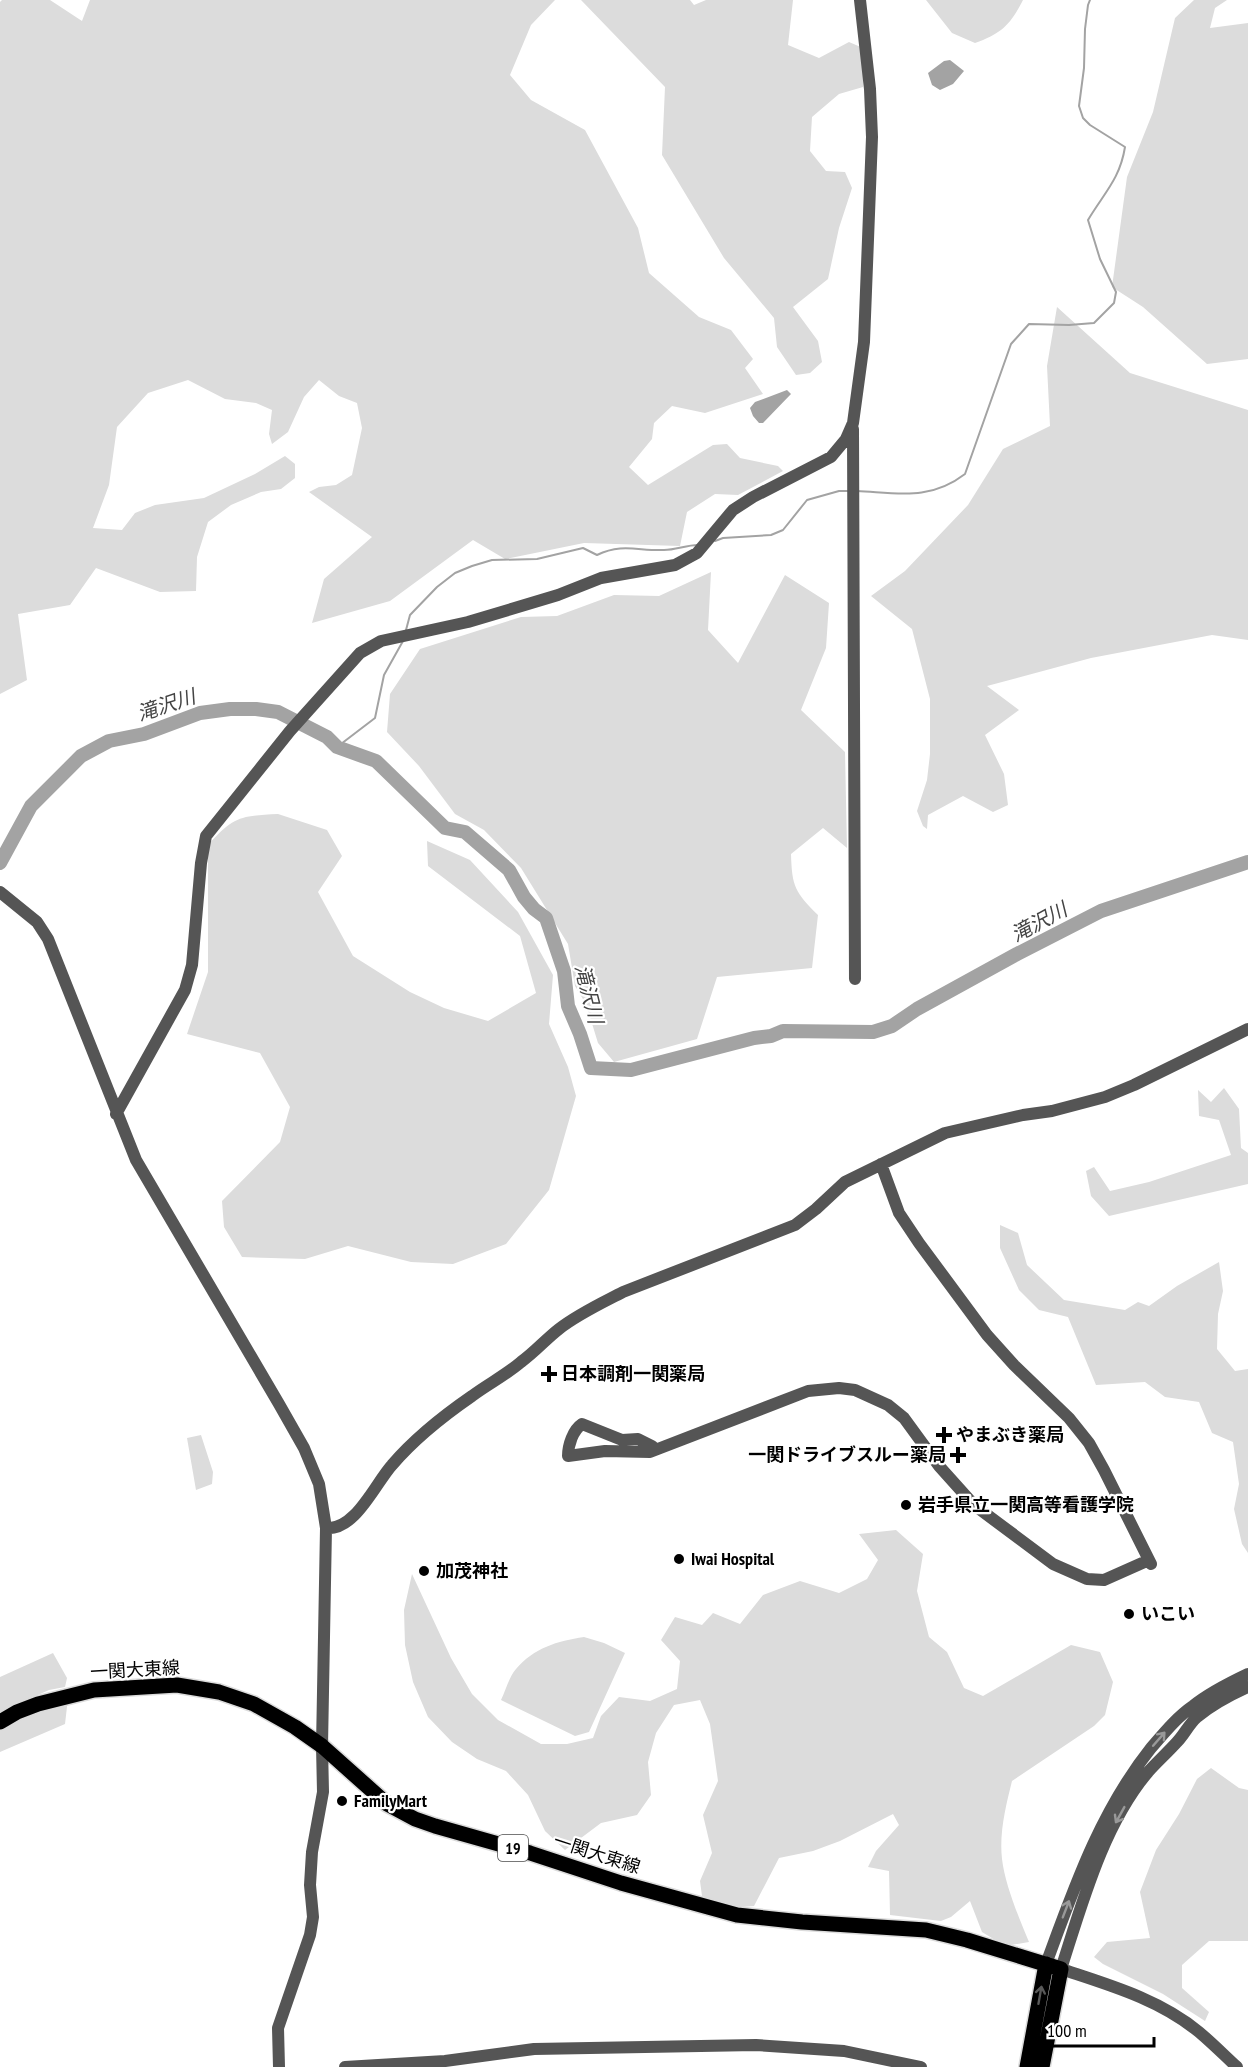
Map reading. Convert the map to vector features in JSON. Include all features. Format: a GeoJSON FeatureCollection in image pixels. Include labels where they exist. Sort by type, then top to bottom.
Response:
{"type":"FeatureCollection","features":[{"type":"Feature","properties":{"kind":"main road","name":"一関大東線"},"geometry":{"type":"LineString","coordinates":[[0,1722],[38,1704],[94,1690],[177,1685],[219,1692],[254,1704],[295,1727],[322,1746],[387,1804],[415,1819],[621,1883],[736,1915],[802,1923],[926,1930],[1061,1969]]}},
{"type":"Feature","properties":{"kind":"main road"},"geometry":{"type":"LineString","coordinates":[[1027,2067],[1046,1964]]}},
{"type":"Feature","properties":{"kind":"main road"},"geometry":{"type":"LineString","coordinates":[[1042,2067],[1061,1969]]}},
{"type":"Feature","properties":{"kind":"street"},"geometry":{"type":"LineString","coordinates":[[855,979],[853,423],[864,342],[872,138],[870,89],[860,0]]}},
{"type":"Feature","properties":{"kind":"street"},"geometry":{"type":"LineString","coordinates":[[116,1114],[186,990],[192,965],[201,863],[206,836],[290,731],[360,653],[381,642],[468,622],[558,595],[601,578],[675,565],[697,554],[733,510],[753,497],[831,457],[846,439],[853,423]]}},
{"type":"Feature","properties":{"kind":"street"},"geometry":{"type":"LineString","coordinates":[[3,895],[37,922],[48,939],[136,1160],[304,1448],[320,1484],[326,1528],[323,1792],[312,1852],[310,1885],[313,1917],[310,1935],[279,2028],[279,2067]]}},
{"type":"Feature","properties":{"kind":"street"},"geometry":{"type":"LineString","coordinates":[[326,1528],[332,1529],[345,1524],[360,1509],[392,1465],[424,1432],[471,1396],[521,1363],[561,1327],[623,1292],[795,1226],[846,1182],[945,1133],[1023,1115],[1052,1111],[1105,1097],[1248,1029]]}},
{"type":"Feature","properties":{"kind":"street"},"geometry":{"type":"LineString","coordinates":[[650,1452],[652,1446],[638,1439],[622,1440],[582,1424],[578,1426],[571,1442],[568,1456],[605,1451],[650,1452],[808,1391],[839,1388],[855,1390],[888,1405],[904,1418],[939,1467],[974,1505],[1053,1564],[1088,1579],[1104,1580],[1150,1562],[1089,1443],[1069,1418],[1014,1365],[987,1335],[899,1213],[880,1164]]}},
{"type":"Feature","properties":{"kind":"street"},"geometry":{"type":"LineString","coordinates":[[1046,1964],[1094,1839],[1126,1781],[1162,1736],[1192,1706],[1228,1683],[1248,1674]]}},
{"type":"Feature","properties":{"kind":"street"},"geometry":{"type":"LineString","coordinates":[[1236,2067],[1198,2031],[1163,2008],[1130,1992],[1061,1969],[1098,1858],[1130,1797],[1196,1718],[1230,1695],[1248,1687]]}},
{"type":"Feature","properties":{"kind":"street"},"geometry":{"type":"LineString","coordinates":[[345,2067],[445,2061],[534,2049],[756,2045],[835,2050],[921,2067]]}},
{"type":"Feature","properties":{"kind":"shaded area"},"geometry":{"type":"Polygon","coordinates":[[[2,0],[50,0],[82,21],[90,0],[555,0],[531,25],[510,75],[531,100],[585,130],[638,228],[649,273],[699,317],[731,330],[753,359],[745,368],[763,394],[705,413],[672,406],[654,423],[652,439],[629,467],[648,485],[713,445],[727,444],[740,458],[778,466],[783,471],[738,495],[715,494],[687,512],[680,546],[584,543],[505,559],[473,540],[390,601],[312,623],[324,579],[372,537],[309,492],[319,487],[336,485],[352,475],[362,428],[357,403],[339,396],[319,380],[304,397],[288,432],[272,444],[269,434],[272,410],[256,403],[225,399],[188,380],[148,393],[117,427],[109,485],[93,528],[122,530],[135,513],[155,505],[204,498],[255,474],[285,456],[295,464],[295,478],[281,489],[261,492],[231,505],[208,522],[197,557],[196,591],[160,592],[96,568],[70,605],[18,614],[27,680],[0,694],[0,2],[2,0]]]}},
{"type":"Feature","properties":{"kind":"shaded area"},"geometry":{"type":"Polygon","coordinates":[[[581,0],[690,0],[694,5],[706,0],[793,0],[788,45],[819,58],[849,42],[863,48],[863,87],[839,94],[812,117],[810,151],[826,171],[845,172],[852,188],[839,228],[828,279],[793,307],[818,341],[822,362],[810,373],[796,375],[777,347],[774,318],[724,258],[662,155],[665,87],[581,0]]]}},
{"type":"Feature","properties":{"kind":"shaded area"},"geometry":{"type":"Polygon","coordinates":[[[926,0],[1023,0],[1014,16],[999,32],[975,43],[952,33],[926,0]]]}},
{"type":"Feature","properties":{"kind":"shaded area"},"geometry":{"type":"Polygon","coordinates":[[[1194,0],[1227,0],[1215,8],[1210,28],[1248,23],[1248,359],[1207,364],[1143,307],[1112,287],[1127,177],[1153,112],[1175,18],[1194,0]]]}},
{"type":"Feature","properties":{"kind":"shaded area"},"geometry":{"type":"Polygon","coordinates":[[[950,60],[964,71],[953,84],[940,90],[932,85],[928,73],[944,61],[950,60]]]}},
{"type":"Feature","properties":{"kind":"shaded area"},"geometry":{"type":"Polygon","coordinates":[[[1057,307],[1130,373],[1248,410],[1248,640],[1212,635],[1091,658],[987,686],[1019,710],[985,735],[1004,774],[1008,805],[993,812],[963,796],[928,815],[927,829],[923,826],[917,811],[927,780],[930,754],[930,699],[912,629],[871,596],[905,571],[968,505],[1003,449],[1050,426],[1047,366],[1057,307]]]}},
{"type":"Feature","properties":{"kind":"shaded area"},"geometry":{"type":"Polygon","coordinates":[[[787,390],[791,394],[763,423],[759,423],[750,408],[755,402],[787,390]]]}},
{"type":"Feature","properties":{"kind":"shaded area"},"geometry":{"type":"Polygon","coordinates":[[[711,572],[708,630],[738,663],[785,575],[829,603],[826,648],[801,710],[845,752],[847,848],[823,828],[791,854],[792,874],[796,888],[818,915],[812,968],[717,977],[697,1039],[614,1062],[598,1043],[586,1004],[575,986],[568,944],[521,868],[484,830],[455,814],[419,766],[387,732],[390,694],[420,649],[521,617],[557,616],[614,595],[659,596],[711,572]]]}},
{"type":"Feature","properties":{"kind":"shaded area"},"geometry":{"type":"Polygon","coordinates":[[[278,814],[327,830],[342,856],[318,892],[353,956],[410,992],[444,1008],[488,1021],[536,993],[520,936],[428,866],[427,841],[470,860],[518,912],[553,975],[549,1024],[568,1067],[576,1096],[549,1190],[506,1244],[453,1264],[411,1262],[348,1246],[305,1259],[242,1257],[224,1227],[222,1201],[280,1142],[290,1107],[260,1053],[187,1034],[208,972],[208,845],[238,819],[278,814]]]}},
{"type":"Feature","properties":{"kind":"shaded area"},"geometry":{"type":"Polygon","coordinates":[[[1224,1088],[1239,1109],[1241,1148],[1248,1153],[1248,1184],[1109,1216],[1091,1196],[1086,1171],[1094,1167],[1110,1191],[1149,1182],[1231,1155],[1219,1120],[1199,1116],[1198,1090],[1211,1102],[1224,1088]]]}},
{"type":"Feature","properties":{"kind":"shaded area"},"geometry":{"type":"Polygon","coordinates":[[[1000,1225],[1018,1233],[1027,1265],[1064,1300],[1125,1310],[1138,1302],[1149,1306],[1177,1286],[1219,1262],[1223,1291],[1218,1314],[1217,1349],[1235,1371],[1248,1369],[1248,1553],[1242,1544],[1234,1509],[1239,1484],[1233,1442],[1212,1433],[1199,1402],[1165,1397],[1145,1382],[1096,1385],[1068,1317],[1039,1310],[1019,1290],[1000,1248],[1000,1225]]]}},
{"type":"Feature","properties":{"kind":"shaded area"},"geometry":{"type":"Polygon","coordinates":[[[201,1435],[213,1472],[212,1484],[196,1490],[187,1438],[201,1435]]]}},
{"type":"Feature","properties":{"kind":"shaded area"},"geometry":{"type":"Polygon","coordinates":[[[896,1530],[923,1554],[917,1591],[929,1637],[947,1652],[964,1688],[983,1696],[1071,1645],[1100,1652],[1113,1682],[1105,1715],[1094,1726],[1012,1781],[1002,1829],[1002,1859],[1009,1890],[1029,1942],[1005,1946],[982,1932],[970,1901],[951,1917],[941,1921],[890,1915],[889,1871],[868,1867],[876,1851],[899,1825],[893,1814],[840,1841],[813,1851],[779,1858],[754,1906],[728,1908],[702,1896],[700,1881],[712,1853],[703,1815],[718,1781],[710,1724],[700,1700],[674,1705],[656,1733],[648,1762],[651,1795],[637,1815],[601,1823],[565,1850],[545,1831],[528,1795],[506,1771],[477,1759],[452,1742],[428,1717],[413,1682],[405,1645],[404,1610],[412,1574],[451,1658],[472,1694],[498,1720],[541,1744],[567,1744],[593,1738],[601,1716],[619,1697],[650,1701],[677,1689],[680,1661],[661,1640],[675,1617],[702,1625],[713,1613],[740,1624],[763,1595],[800,1581],[839,1593],[867,1579],[878,1560],[859,1534],[896,1530]]]}},
{"type":"Feature","properties":{"kind":"shaded area"},"geometry":{"type":"Polygon","coordinates":[[[584,1637],[625,1653],[589,1732],[575,1736],[501,1700],[514,1672],[530,1656],[555,1643],[584,1637]]]}},
{"type":"Feature","properties":{"kind":"shaded area"},"geometry":{"type":"Polygon","coordinates":[[[53,1653],[67,1678],[65,1687],[49,1690],[0,1712],[0,1677],[53,1653]]]}},
{"type":"Feature","properties":{"kind":"shaded area"},"geometry":{"type":"Polygon","coordinates":[[[68,1698],[65,1724],[0,1752],[0,1726],[68,1698]]]}},
{"type":"Feature","properties":{"kind":"shaded area"},"geometry":{"type":"Polygon","coordinates":[[[1211,1768],[1239,1788],[1248,1790],[1248,1941],[1209,1941],[1182,1965],[1182,1988],[1209,2012],[1205,2021],[1163,1994],[1103,1964],[1094,1957],[1107,1942],[1150,1938],[1140,1892],[1156,1850],[1179,1814],[1197,1779],[1211,1768]]]}},
{"type":"Feature","properties":{"kind":"waterway"},"geometry":{"type":"LineString","coordinates":[[857,491],[900,494],[926,492],[952,483],[965,474],[1011,344],[1029,324],[1094,323],[1114,303],[1116,292],[1100,259],[1088,220],[1111,185],[1123,158],[1125,147],[1090,125],[1083,118],[1079,106],[1084,68],[1085,29],[1090,0]]}},
{"type":"Feature","properties":{"kind":"waterway"},"geometry":{"type":"LineString","coordinates":[[715,541],[723,538],[771,535],[783,530],[807,500],[839,491],[848,491]]}},
{"type":"Feature","properties":{"kind":"waterway"},"geometry":{"type":"LineString","coordinates":[[406,630],[410,615],[437,587],[455,573],[492,560],[537,559],[583,548],[597,555],[622,548],[664,550],[698,545]]}},
{"type":"Feature","properties":{"kind":"waterway"},"geometry":{"type":"LineString","coordinates":[[337,747],[375,718],[384,675],[403,641]]}},
{"type":"Feature","properties":{"kind":"waterway","name":"滝沢川"},"geometry":{"type":"LineString","coordinates":[[0,863],[31,806],[81,756],[109,741],[144,734],[200,713],[230,709],[278,712],[327,737],[337,747],[376,761],[445,828],[465,832],[509,870],[524,897],[546,918],[564,971],[568,1006],[591,1068],[631,1070],[754,1038],[771,1036],[783,1031],[873,1032],[892,1026],[917,1009],[1101,911],[1248,862]]}},
{"type":"Feature","properties":{"kind":"place","name":"日本調剤一関薬局"},"geometry":{"type":"Point","coordinates":[549,1374]}},
{"type":"Feature","properties":{"kind":"place","name":"やまぶき薬局"},"geometry":{"type":"Point","coordinates":[944,1435]}},
{"type":"Feature","properties":{"kind":"place","name":"一関ドライブスルー薬局"},"geometry":{"type":"Point","coordinates":[958,1455]}},
{"type":"Feature","properties":{"kind":"place","name":"岩手県立一関高等看護学院"},"geometry":{"type":"Point","coordinates":[906,1505]}},
{"type":"Feature","properties":{"kind":"place","name":"Iwai Hospital"},"geometry":{"type":"Point","coordinates":[679,1559]}},
{"type":"Feature","properties":{"kind":"place","name":"加茂神社"},"geometry":{"type":"Point","coordinates":[424,1571]}},
{"type":"Feature","properties":{"kind":"place","name":"いこい"},"geometry":{"type":"Point","coordinates":[1129,1614]}},
{"type":"Feature","properties":{"kind":"place","name":"FamilyMart"},"geometry":{"type":"Point","coordinates":[342,1801]}}]}
